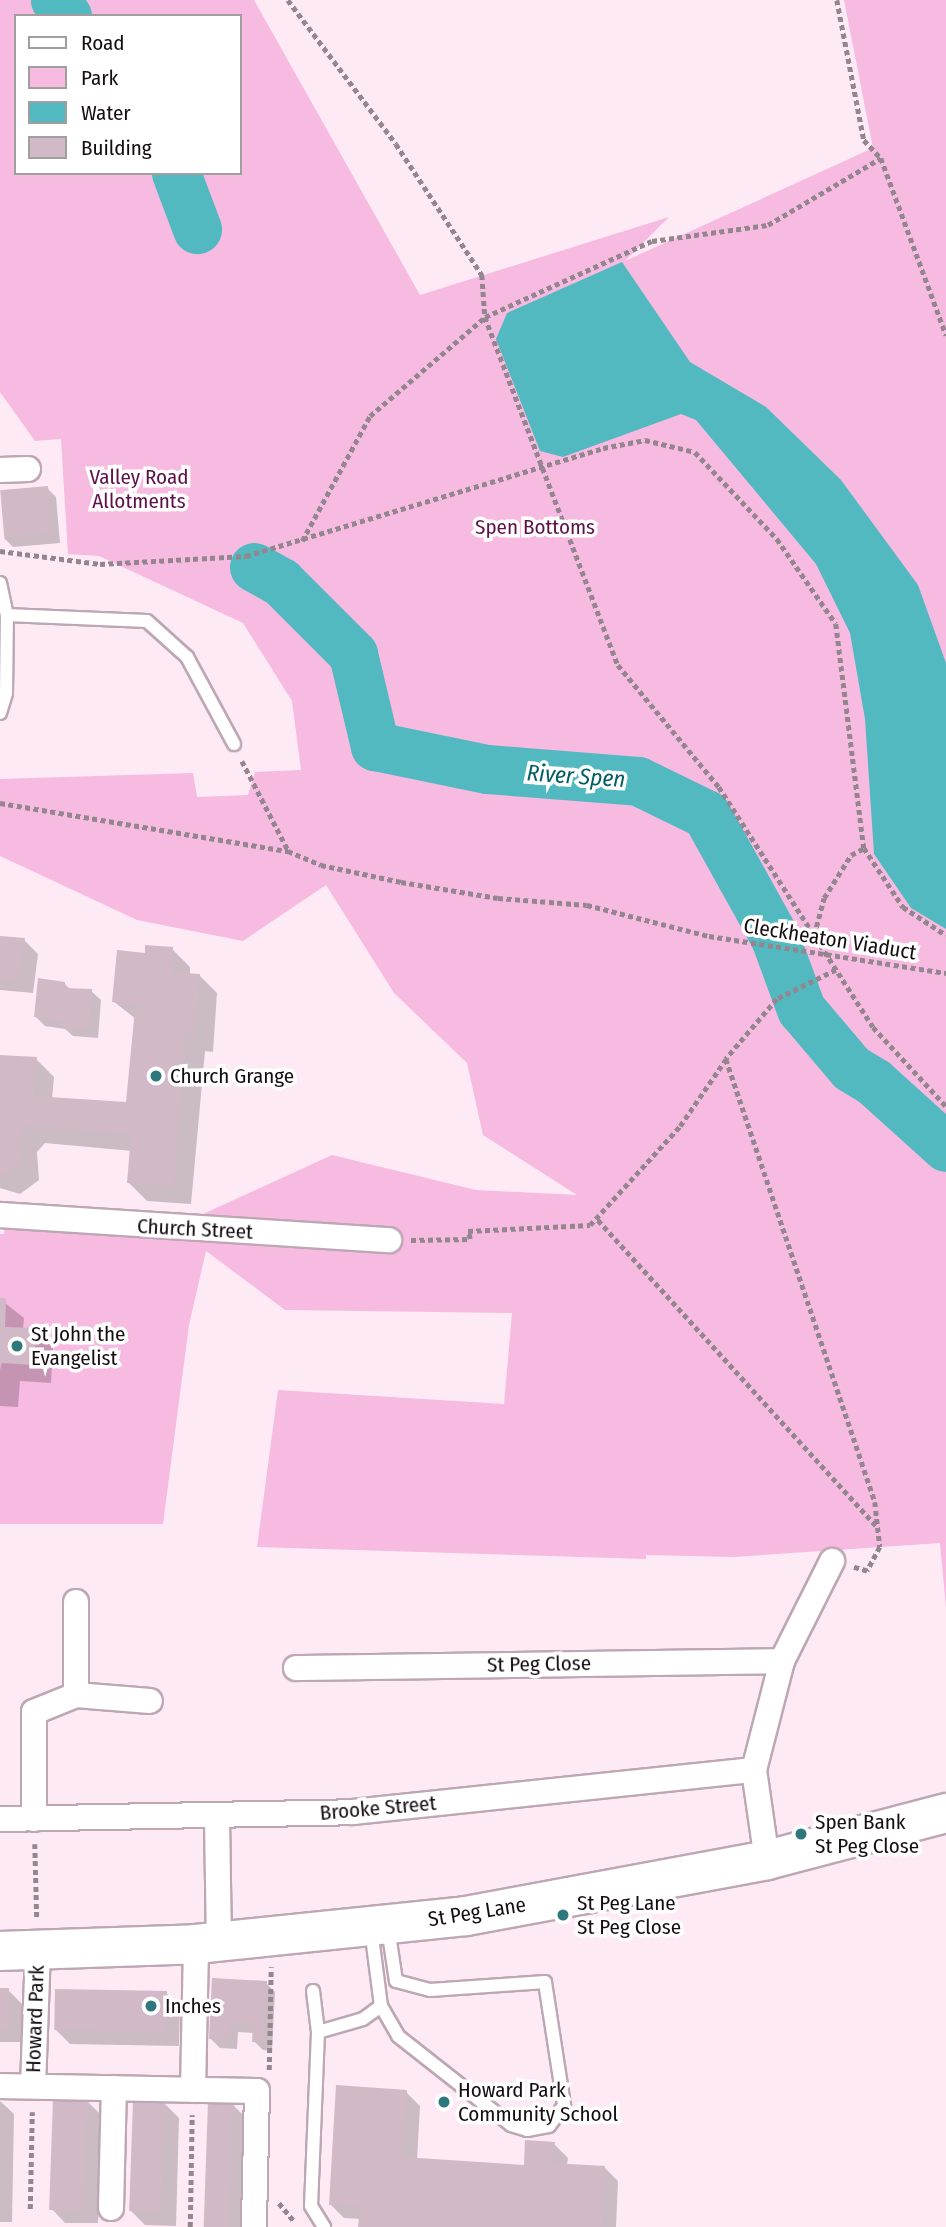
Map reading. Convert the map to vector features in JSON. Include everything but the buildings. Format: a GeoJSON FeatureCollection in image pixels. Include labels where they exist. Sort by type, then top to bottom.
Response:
{"type":"FeatureCollection","features":[{"type":"Feature","properties":{"kind":"main road","name":"St Peg Lane"},"geometry":{"type":"LineString","coordinates":[[0,1951],[208,1943],[466,1916],[767,1860],[946,1814]]}},
{"type":"Feature","properties":{"kind":"street"},"geometry":{"type":"LineString","coordinates":[[0,470],[28,469]]}},
{"type":"Feature","properties":{"kind":"street","name":"Church Street"},"geometry":{"type":"LineString","coordinates":[[0,1216],[389,1240]]}},
{"type":"Feature","properties":{"kind":"street"},"geometry":{"type":"LineString","coordinates":[[767,1860],[754,1770],[782,1661],[832,1561]]}},
{"type":"Feature","properties":{"kind":"street"},"geometry":{"type":"LineString","coordinates":[[76,1602],[76,1695]]}},
{"type":"Feature","properties":{"kind":"street","name":"St Peg Close"},"geometry":{"type":"LineString","coordinates":[[296,1668],[782,1661]]}},
{"type":"Feature","properties":{"kind":"street"},"geometry":{"type":"LineString","coordinates":[[34,1819],[34,1712],[76,1695],[150,1701]]}},
{"type":"Feature","properties":{"kind":"street","name":"Brooke Street"},"geometry":{"type":"LineString","coordinates":[[0,1819],[217,1818],[353,1812],[754,1770]]}},
{"type":"Feature","properties":{"kind":"street"},"geometry":{"type":"LineString","coordinates":[[193,2090],[217,1818]]}},
{"type":"Feature","properties":{"kind":"street","name":"Howard Park"},"geometry":{"type":"LineString","coordinates":[[33,2087],[38,1951]]}},
{"type":"Feature","properties":{"kind":"street","name":"Howard Park"},"geometry":{"type":"LineString","coordinates":[[0,2086],[257,2091]]}},
{"type":"Feature","properties":{"kind":"street"},"geometry":{"type":"LineString","coordinates":[[111,2208],[114,2088]]}},
{"type":"Feature","properties":{"kind":"street"},"geometry":{"type":"LineString","coordinates":[[254,2227],[257,2091]]}},
{"type":"Feature","properties":{"kind":"lane"},"geometry":{"type":"LineString","coordinates":[[0,583],[7,615],[6,693],[0,713]]}},
{"type":"Feature","properties":{"kind":"lane"},"geometry":{"type":"LineString","coordinates":[[7,615],[147,621],[187,657],[234,744]]}},
{"type":"Feature","properties":{"kind":"lane"},"geometry":{"type":"LineString","coordinates":[[379,1925],[396,1981],[430,1990],[545,1982],[564,2105],[549,2126],[527,2130],[511,2125],[398,2036],[380,2006],[379,1925]]}},
{"type":"Feature","properties":{"kind":"lane"},"geometry":{"type":"LineString","coordinates":[[313,1991],[318,2032],[311,2206],[324,2227]]}},
{"type":"Feature","properties":{"kind":"lane"},"geometry":{"type":"LineString","coordinates":[[318,2032],[363,2019],[380,2006]]}},
{"type":"Feature","properties":{"kind":"path"},"geometry":{"type":"LineString","coordinates":[[288,0],[396,144],[482,275],[485,317],[540,468],[618,665],[719,788],[873,1027],[946,1106]]}},
{"type":"Feature","properties":{"kind":"path"},"geometry":{"type":"LineString","coordinates":[[837,0],[864,140],[881,158],[946,335]]}},
{"type":"Feature","properties":{"kind":"path"},"geometry":{"type":"LineString","coordinates":[[301,542],[370,416],[485,317],[652,241],[768,225],[881,158]]}},
{"type":"Feature","properties":{"kind":"path"},"geometry":{"type":"LineString","coordinates":[[0,551],[100,564],[246,556],[301,542],[540,468],[645,440],[695,452],[777,539],[836,624],[864,848],[903,907],[946,935]]}},
{"type":"Feature","properties":{"kind":"path"},"geometry":{"type":"LineString","coordinates":[[234,744],[288,851]]}},
{"type":"Feature","properties":{"kind":"path","name":"Cleckheaton Viaduct"},"geometry":{"type":"LineString","coordinates":[[0,803],[288,851],[321,865],[401,882],[498,898],[587,905],[709,936],[946,973]]}},
{"type":"Feature","properties":{"kind":"path"},"geometry":{"type":"LineString","coordinates":[[814,936],[824,898],[851,855],[864,848]]}},
{"type":"Feature","properties":{"kind":"path"},"geometry":{"type":"LineString","coordinates":[[389,1240],[470,1239],[468,1231],[590,1225],[598,1220],[680,1126],[726,1059],[777,999],[836,970]]}},
{"type":"Feature","properties":{"kind":"path"},"geometry":{"type":"LineString","coordinates":[[726,1059],[875,1502],[880,1547],[867,1571],[832,1561]]}},
{"type":"Feature","properties":{"kind":"path"},"geometry":{"type":"LineString","coordinates":[[598,1220],[877,1526]]}},
{"type":"Feature","properties":{"kind":"path"},"geometry":{"type":"LineString","coordinates":[[34,1819],[38,1951]]}},
{"type":"Feature","properties":{"kind":"path"},"geometry":{"type":"LineString","coordinates":[[257,2091],[269,2087],[271,1937]]}},
{"type":"Feature","properties":{"kind":"path"},"geometry":{"type":"LineString","coordinates":[[30,2209],[33,2087]]}},
{"type":"Feature","properties":{"kind":"path"},"geometry":{"type":"LineString","coordinates":[[190,2227],[193,2090]]}},
{"type":"Feature","properties":{"kind":"green space"},"geometry":{"type":"Polygon","coordinates":[[[0,0],[254,0],[420,295],[669,217],[625,261],[873,148],[844,0],[946,0],[946,1608],[940,1543],[734,1557],[646,1555],[646,1559],[257,1547],[278,1390],[504,1404],[512,1313],[285,1310],[206,1251],[189,1325],[163,1524],[0,1524],[0,1234],[4,1234],[6,1209],[203,1214],[332,1155],[476,1190],[577,1195],[483,1135],[467,1063],[394,993],[326,885],[243,941],[137,920],[0,856],[0,779],[193,773],[197,797],[248,795],[255,772],[301,770],[292,701],[243,623],[99,556],[68,554],[61,439],[35,441],[0,392],[0,0]]]}},
{"type":"Feature","properties":{"kind":"water"},"geometry":{"type":"Polygon","coordinates":[[[622,262],[690,362],[766,407],[841,480],[918,585],[946,663],[946,929],[911,908],[874,854],[865,719],[850,633],[816,564],[696,420],[681,414],[563,457],[540,451],[496,339],[507,313],[622,262]]]}},
{"type":"Feature","properties":{"kind":"waterway","name":"River Spen"},"geometry":{"type":"LineString","coordinates":[[55,0],[66,14]]}},
{"type":"Feature","properties":{"kind":"waterway","name":"River Spen"},"geometry":{"type":"LineString","coordinates":[[177,175],[197,229]]}},
{"type":"Feature","properties":{"kind":"waterway","name":"River Spen"},"geometry":{"type":"LineString","coordinates":[[254,567],[281,582],[353,654],[375,746],[487,769],[638,781],[706,814],[775,938],[801,1009],[851,1068],[874,1082],[946,1147]]}},
{"type":"Feature","properties":{"kind":"place","name":"Church Grange"},"geometry":{"type":"Point","coordinates":[156,1076]}},
{"type":"Feature","properties":{"kind":"place","name":"St John the Evangelist"},"geometry":{"type":"Point","coordinates":[17,1346]}},
{"type":"Feature","properties":{"kind":"place","name":"Spen Bank St Peg Close"},"geometry":{"type":"Point","coordinates":[801,1834]}},
{"type":"Feature","properties":{"kind":"place","name":"St Peg Lane St Peg Close"},"geometry":{"type":"Point","coordinates":[563,1915]}},
{"type":"Feature","properties":{"kind":"place","name":"Inches"},"geometry":{"type":"Point","coordinates":[151,2006]}},
{"type":"Feature","properties":{"kind":"place","name":"Howard Park Community School"},"geometry":{"type":"Point","coordinates":[444,2102]}},
{"type":"Feature","properties":{"kind":"park label","name":"Valley Road Allotments"},"geometry":{"type":"Point","coordinates":[139,489]}},
{"type":"Feature","properties":{"kind":"park label","name":"Spen Bottoms"},"geometry":{"type":"Point","coordinates":[535,527]}}]}
